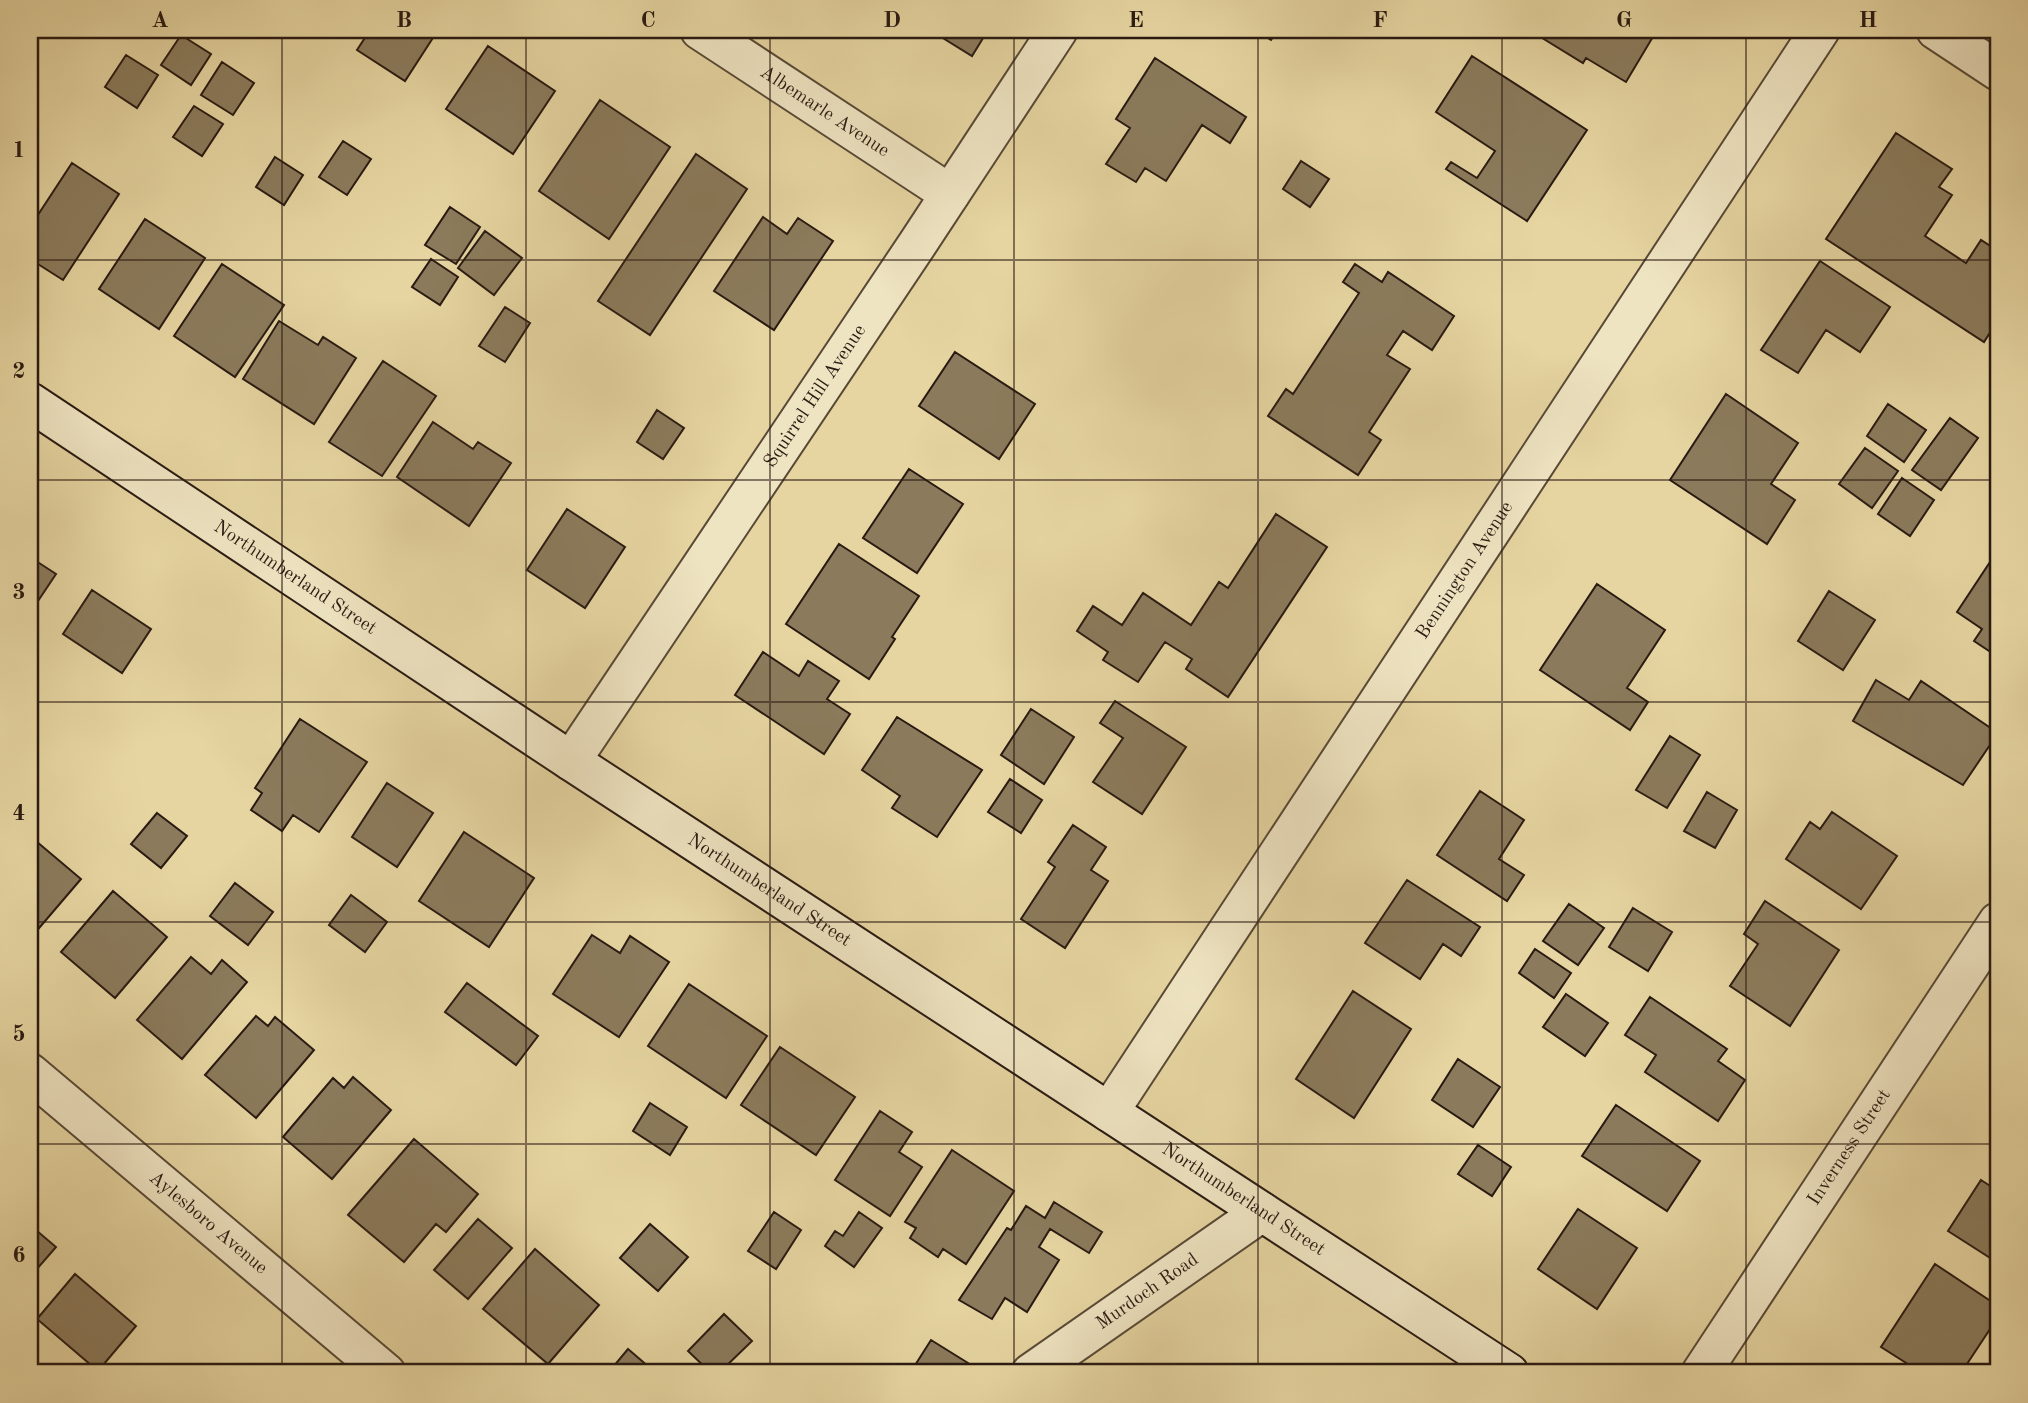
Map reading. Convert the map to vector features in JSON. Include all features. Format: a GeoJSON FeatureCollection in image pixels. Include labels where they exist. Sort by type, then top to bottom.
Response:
{"type":"FeatureCollection","features":[{"type":"Feature","properties":{"kind":"street","name":"Albemarle Avenue"},"geometry":{"type":"LineString","coordinates":[[700,30],[950,194]]}},
{"type":"Feature","properties":{"kind":"street","name":"Squirrel Hill Avenue"},"geometry":{"type":"LineString","coordinates":[[571,761],[1058,30]]}},
{"type":"Feature","properties":{"kind":"street","name":"Bennington Avenue"},"geometry":{"type":"LineString","coordinates":[[1109,1112],[1819,30]]}},
{"type":"Feature","properties":{"kind":"street"},"geometry":{"type":"LineString","coordinates":[[1936,30],[1998,71]]}},
{"type":"Feature","properties":{"kind":"street","name":"Northumberland Street"},"geometry":{"type":"LineString","coordinates":[[30,402],[571,761],[1509,1373]]}},
{"type":"Feature","properties":{"kind":"street","name":"Inverness Street"},"geometry":{"type":"LineString","coordinates":[[1701,1373],[1998,922]]}},
{"type":"Feature","properties":{"kind":"street","name":"Aylesboro Avenue"},"geometry":{"type":"LineString","coordinates":[[30,1073],[386,1373]]}},
{"type":"Feature","properties":{"kind":"street","name":"Murdoch Road"},"geometry":{"type":"LineString","coordinates":[[1031,1373],[1262,1212]]}},
{"type":"Feature","properties":{"kind":"building"},"geometry":{"type":"Polygon","coordinates":[[[370,30],[438,30],[405,81],[357,50],[370,30]]]}},
{"type":"Feature","properties":{"kind":"building"},"geometry":{"type":"Polygon","coordinates":[[[930,30],[988,30],[972,56],[930,30]]]}},
{"type":"Feature","properties":{"kind":"building"},"geometry":{"type":"Polygon","coordinates":[[[1255,30],[1278,30],[1271,40],[1255,30]]]}},
{"type":"Feature","properties":{"kind":"building"},"geometry":{"type":"Polygon","coordinates":[[[1536,30],[1657,30],[1626,82],[1586,58],[1583,63],[1534,33],[1536,30]]]}},
{"type":"Feature","properties":{"kind":"building"},"geometry":{"type":"Polygon","coordinates":[[[181,35],[211,54],[191,85],[161,65],[181,35]]]}},
{"type":"Feature","properties":{"kind":"building"},"geometry":{"type":"Polygon","coordinates":[[[488,46],[555,91],[513,154],[446,109],[488,46]]]}},
{"type":"Feature","properties":{"kind":"building"},"geometry":{"type":"Polygon","coordinates":[[[126,55],[158,75],[137,108],[105,87],[126,55]]]}},
{"type":"Feature","properties":{"kind":"building"},"geometry":{"type":"Polygon","coordinates":[[[1472,56],[1587,130],[1527,221],[1446,169],[1451,162],[1477,178],[1495,151],[1436,112],[1472,56]]]}},
{"type":"Feature","properties":{"kind":"building"},"geometry":{"type":"Polygon","coordinates":[[[1155,58],[1246,117],[1230,143],[1202,125],[1166,181],[1145,168],[1136,182],[1106,164],[1130,128],[1116,119],[1155,58]]]}},
{"type":"Feature","properties":{"kind":"building"},"geometry":{"type":"Polygon","coordinates":[[[222,62],[254,83],[233,115],[201,95],[222,62]]]}},
{"type":"Feature","properties":{"kind":"building"},"geometry":{"type":"Polygon","coordinates":[[[600,100],[670,147],[609,239],[539,191],[600,100]]]}},
{"type":"Feature","properties":{"kind":"building"},"geometry":{"type":"Polygon","coordinates":[[[194,106],[223,124],[202,156],[173,137],[194,106]]]}},
{"type":"Feature","properties":{"kind":"building"},"geometry":{"type":"Polygon","coordinates":[[[1896,133],[1952,169],[1939,187],[1952,195],[1925,236],[1966,263],[1981,240],[1998,251],[1998,320],[1984,342],[1826,239],[1896,133]]]}},
{"type":"Feature","properties":{"kind":"building"},"geometry":{"type":"Polygon","coordinates":[[[343,141],[371,159],[347,195],[319,177],[343,141]]]}},
{"type":"Feature","properties":{"kind":"building"},"geometry":{"type":"Polygon","coordinates":[[[696,154],[747,189],[650,335],[598,301],[696,154]]]}},
{"type":"Feature","properties":{"kind":"building"},"geometry":{"type":"Polygon","coordinates":[[[275,157],[303,175],[284,205],[256,187],[275,157]]]}},
{"type":"Feature","properties":{"kind":"building"},"geometry":{"type":"Polygon","coordinates":[[[1301,161],[1329,179],[1310,207],[1283,189],[1301,161]]]}},
{"type":"Feature","properties":{"kind":"building"},"geometry":{"type":"Polygon","coordinates":[[[72,163],[119,194],[63,280],[30,259],[30,227],[72,163]]]}},
{"type":"Feature","properties":{"kind":"building"},"geometry":{"type":"Polygon","coordinates":[[[450,207],[480,227],[456,264],[425,245],[450,207]]]}},
{"type":"Feature","properties":{"kind":"building"},"geometry":{"type":"Polygon","coordinates":[[[763,217],[787,234],[798,218],[833,241],[774,330],[714,291],[763,217]]]}},
{"type":"Feature","properties":{"kind":"building"},"geometry":{"type":"Polygon","coordinates":[[[145,219],[205,258],[159,329],[99,289],[145,219]]]}},
{"type":"Feature","properties":{"kind":"building"},"geometry":{"type":"Polygon","coordinates":[[[485,231],[522,258],[494,295],[458,268],[485,231]]]}},
{"type":"Feature","properties":{"kind":"building"},"geometry":{"type":"Polygon","coordinates":[[[431,259],[458,277],[440,305],[412,287],[431,259]]]}},
{"type":"Feature","properties":{"kind":"building"},"geometry":{"type":"Polygon","coordinates":[[[1820,261],[1890,307],[1860,352],[1826,330],[1798,373],[1761,350],[1820,261]]]}},
{"type":"Feature","properties":{"kind":"building"},"geometry":{"type":"Polygon","coordinates":[[[222,264],[284,305],[235,377],[174,336],[222,264]]]}},
{"type":"Feature","properties":{"kind":"building"},"geometry":{"type":"Polygon","coordinates":[[[1355,264],[1382,282],[1388,272],[1454,316],[1432,350],[1403,331],[1387,355],[1410,369],[1369,432],[1381,440],[1358,475],[1268,416],[1286,389],[1293,394],[1359,293],[1343,282],[1355,264]]]}},
{"type":"Feature","properties":{"kind":"building"},"geometry":{"type":"Polygon","coordinates":[[[505,307],[530,323],[505,362],[479,346],[505,307]]]}},
{"type":"Feature","properties":{"kind":"building"},"geometry":{"type":"Polygon","coordinates":[[[279,321],[318,345],[323,337],[356,358],[314,424],[243,379],[279,321]]]}},
{"type":"Feature","properties":{"kind":"building"},"geometry":{"type":"Polygon","coordinates":[[[955,352],[1035,404],[999,459],[919,406],[955,352]]]}},
{"type":"Feature","properties":{"kind":"building"},"geometry":{"type":"Polygon","coordinates":[[[383,361],[436,396],[382,476],[329,442],[383,361]]]}},
{"type":"Feature","properties":{"kind":"building"},"geometry":{"type":"Polygon","coordinates":[[[1726,394],[1798,443],[1771,484],[1795,500],[1767,544],[1670,480],[1726,394]]]}},
{"type":"Feature","properties":{"kind":"building"},"geometry":{"type":"Polygon","coordinates":[[[1888,404],[1926,430],[1904,462],[1867,436],[1888,404]]]}},
{"type":"Feature","properties":{"kind":"building"},"geometry":{"type":"Polygon","coordinates":[[[657,410],[684,428],[663,459],[637,442],[657,410]]]}},
{"type":"Feature","properties":{"kind":"building"},"geometry":{"type":"Polygon","coordinates":[[[1950,418],[1978,438],[1941,490],[1912,470],[1950,418]]]}},
{"type":"Feature","properties":{"kind":"building"},"geometry":{"type":"Polygon","coordinates":[[[433,422],[473,449],[478,442],[511,463],[469,526],[397,477],[433,422]]]}},
{"type":"Feature","properties":{"kind":"building"},"geometry":{"type":"Polygon","coordinates":[[[1865,448],[1898,471],[1872,508],[1839,484],[1865,448]]]}},
{"type":"Feature","properties":{"kind":"building"},"geometry":{"type":"Polygon","coordinates":[[[909,469],[963,504],[917,573],[863,538],[909,469]]]}},
{"type":"Feature","properties":{"kind":"building"},"geometry":{"type":"Polygon","coordinates":[[[1902,478],[1934,500],[1910,536],[1878,514],[1902,478]]]}},
{"type":"Feature","properties":{"kind":"building"},"geometry":{"type":"Polygon","coordinates":[[[567,509],[625,547],[585,608],[527,570],[567,509]]]}},
{"type":"Feature","properties":{"kind":"building"},"geometry":{"type":"Polygon","coordinates":[[[1276,514],[1327,547],[1228,697],[1186,669],[1192,659],[1165,642],[1138,682],[1103,660],[1108,652],[1077,631],[1093,606],[1122,625],[1143,593],[1191,625],[1219,582],[1228,588],[1276,514]]]}},
{"type":"Feature","properties":{"kind":"building"},"geometry":{"type":"Polygon","coordinates":[[[839,544],[919,596],[869,679],[786,624],[839,544]]]}},
{"type":"Feature","properties":{"kind":"building"},"geometry":{"type":"Polygon","coordinates":[[[1994,556],[1998,559],[1998,657],[1974,641],[1982,629],[1957,612],[1994,556]]]}},
{"type":"Feature","properties":{"kind":"building"},"geometry":{"type":"Polygon","coordinates":[[[30,557],[56,574],[30,613],[30,557]]]}},
{"type":"Feature","properties":{"kind":"building"},"geometry":{"type":"Polygon","coordinates":[[[1597,584],[1665,630],[1627,688],[1648,702],[1630,730],[1540,670],[1597,584]]]}},
{"type":"Feature","properties":{"kind":"building"},"geometry":{"type":"Polygon","coordinates":[[[92,590],[151,629],[122,673],[63,634],[92,590]]]}},
{"type":"Feature","properties":{"kind":"building"},"geometry":{"type":"Polygon","coordinates":[[[1829,591],[1875,620],[1843,670],[1798,641],[1829,591]]]}},
{"type":"Feature","properties":{"kind":"building"},"geometry":{"type":"Polygon","coordinates":[[[763,652],[799,676],[808,661],[839,681],[827,699],[850,714],[824,754],[735,695],[763,652]]]}},
{"type":"Feature","properties":{"kind":"building"},"geometry":{"type":"Polygon","coordinates":[[[1876,680],[1909,700],[1921,681],[1998,733],[1963,785],[1853,721],[1876,680]]]}},
{"type":"Feature","properties":{"kind":"building"},"geometry":{"type":"Polygon","coordinates":[[[1115,701],[1186,747],[1142,814],[1093,782],[1123,738],[1100,723],[1115,701]]]}},
{"type":"Feature","properties":{"kind":"building"},"geometry":{"type":"Polygon","coordinates":[[[1031,709],[1074,737],[1044,784],[1001,755],[1031,709]]]}},
{"type":"Feature","properties":{"kind":"building"},"geometry":{"type":"Polygon","coordinates":[[[897,717],[982,770],[937,837],[892,808],[900,796],[862,770],[897,717]]]}},
{"type":"Feature","properties":{"kind":"building"},"geometry":{"type":"Polygon","coordinates":[[[300,719],[367,762],[319,832],[293,815],[282,831],[251,810],[262,793],[255,788],[300,719]]]}},
{"type":"Feature","properties":{"kind":"building"},"geometry":{"type":"Polygon","coordinates":[[[1670,736],[1700,755],[1667,808],[1636,790],[1670,736]]]}},
{"type":"Feature","properties":{"kind":"building"},"geometry":{"type":"Polygon","coordinates":[[[1010,779],[1042,800],[1021,833],[988,812],[1010,779]]]}},
{"type":"Feature","properties":{"kind":"building"},"geometry":{"type":"Polygon","coordinates":[[[387,783],[433,813],[397,867],[352,837],[387,783]]]}},
{"type":"Feature","properties":{"kind":"building"},"geometry":{"type":"Polygon","coordinates":[[[1480,791],[1524,820],[1499,859],[1524,875],[1507,901],[1437,855],[1480,791]]]}},
{"type":"Feature","properties":{"kind":"building"},"geometry":{"type":"Polygon","coordinates":[[[1707,792],[1737,810],[1715,848],[1684,831],[1707,792]]]}},
{"type":"Feature","properties":{"kind":"building"},"geometry":{"type":"Polygon","coordinates":[[[1832,812],[1897,856],[1861,909],[1786,859],[1810,822],[1820,829],[1832,812]]]}},
{"type":"Feature","properties":{"kind":"building"},"geometry":{"type":"Polygon","coordinates":[[[157,813],[187,836],[161,868],[131,844],[157,813]]]}},
{"type":"Feature","properties":{"kind":"building"},"geometry":{"type":"Polygon","coordinates":[[[1073,825],[1106,847],[1091,870],[1108,881],[1065,948],[1021,919],[1055,867],[1048,862],[1073,825]]]}},
{"type":"Feature","properties":{"kind":"building"},"geometry":{"type":"Polygon","coordinates":[[[464,832],[534,878],[489,947],[419,901],[464,832]]]}},
{"type":"Feature","properties":{"kind":"building"},"geometry":{"type":"Polygon","coordinates":[[[30,836],[81,879],[34,934],[30,930],[30,836]]]}},
{"type":"Feature","properties":{"kind":"building"},"geometry":{"type":"Polygon","coordinates":[[[1407,880],[1480,927],[1461,956],[1443,944],[1420,979],[1365,943],[1407,880]]]}},
{"type":"Feature","properties":{"kind":"building"},"geometry":{"type":"Polygon","coordinates":[[[235,883],[273,912],[248,945],[210,916],[235,883]]]}},
{"type":"Feature","properties":{"kind":"building"},"geometry":{"type":"Polygon","coordinates":[[[113,891],[167,937],[115,998],[61,952],[113,891]]]}},
{"type":"Feature","properties":{"kind":"building"},"geometry":{"type":"Polygon","coordinates":[[[351,895],[387,922],[365,952],[329,925],[351,895]]]}},
{"type":"Feature","properties":{"kind":"building"},"geometry":{"type":"Polygon","coordinates":[[[1765,901],[1839,950],[1790,1026],[1730,986],[1758,944],[1744,934],[1765,901]]]}},
{"type":"Feature","properties":{"kind":"building"},"geometry":{"type":"Polygon","coordinates":[[[1569,904],[1604,928],[1578,965],[1543,941],[1569,904]]]}},
{"type":"Feature","properties":{"kind":"building"},"geometry":{"type":"Polygon","coordinates":[[[1633,908],[1672,932],[1648,971],[1609,947],[1633,908]]]}},
{"type":"Feature","properties":{"kind":"building"},"geometry":{"type":"Polygon","coordinates":[[[592,935],[620,953],[630,936],[669,962],[619,1037],[553,994],[592,935]]]}},
{"type":"Feature","properties":{"kind":"building"},"geometry":{"type":"Polygon","coordinates":[[[1535,949],[1571,973],[1554,998],[1519,973],[1535,949]]]}},
{"type":"Feature","properties":{"kind":"building"},"geometry":{"type":"Polygon","coordinates":[[[191,957],[211,974],[222,960],[247,982],[182,1059],[137,1020],[191,957]]]}},
{"type":"Feature","properties":{"kind":"building"},"geometry":{"type":"Polygon","coordinates":[[[467,983],[538,1036],[516,1065],[445,1012],[467,983]]]}},
{"type":"Feature","properties":{"kind":"building"},"geometry":{"type":"Polygon","coordinates":[[[689,984],[767,1036],[726,1098],[648,1046],[689,984]]]}},
{"type":"Feature","properties":{"kind":"building"},"geometry":{"type":"Polygon","coordinates":[[[1353,991],[1411,1029],[1354,1118],[1296,1079],[1353,991]]]}},
{"type":"Feature","properties":{"kind":"building"},"geometry":{"type":"Polygon","coordinates":[[[1566,994],[1608,1023],[1585,1056],[1543,1027],[1566,994]]]}},
{"type":"Feature","properties":{"kind":"building"},"geometry":{"type":"Polygon","coordinates":[[[1650,997],[1727,1049],[1718,1061],[1745,1080],[1718,1121],[1645,1072],[1656,1055],[1625,1035],[1650,997]]]}},
{"type":"Feature","properties":{"kind":"building"},"geometry":{"type":"Polygon","coordinates":[[[256,1016],[268,1026],[275,1017],[314,1050],[256,1118],[205,1075],[256,1016]]]}},
{"type":"Feature","properties":{"kind":"building"},"geometry":{"type":"Polygon","coordinates":[[[780,1047],[855,1097],[816,1155],[741,1105],[780,1047]]]}},
{"type":"Feature","properties":{"kind":"building"},"geometry":{"type":"Polygon","coordinates":[[[1458,1059],[1500,1087],[1473,1127],[1432,1100],[1458,1059]]]}},
{"type":"Feature","properties":{"kind":"building"},"geometry":{"type":"Polygon","coordinates":[[[353,1077],[391,1110],[332,1179],[283,1137],[333,1078],[344,1088],[353,1077]]]}},
{"type":"Feature","properties":{"kind":"building"},"geometry":{"type":"Polygon","coordinates":[[[650,1103],[687,1127],[670,1155],[633,1131],[650,1103]]]}},
{"type":"Feature","properties":{"kind":"building"},"geometry":{"type":"Polygon","coordinates":[[[1616,1105],[1700,1161],[1667,1211],[1582,1156],[1616,1105]]]}},
{"type":"Feature","properties":{"kind":"building"},"geometry":{"type":"Polygon","coordinates":[[[880,1111],[912,1132],[899,1152],[922,1167],[890,1216],[835,1180],[880,1111]]]}},
{"type":"Feature","properties":{"kind":"building"},"geometry":{"type":"Polygon","coordinates":[[[414,1139],[478,1194],[446,1232],[436,1224],[404,1262],[348,1215],[414,1139]]]}},
{"type":"Feature","properties":{"kind":"building"},"geometry":{"type":"Polygon","coordinates":[[[1478,1145],[1511,1167],[1492,1196],[1458,1174],[1478,1145]]]}},
{"type":"Feature","properties":{"kind":"building"},"geometry":{"type":"Polygon","coordinates":[[[952,1150],[1014,1191],[966,1264],[943,1249],[938,1257],[910,1238],[916,1228],[905,1222],[952,1150]]]}},
{"type":"Feature","properties":{"kind":"building"},"geometry":{"type":"Polygon","coordinates":[[[1981,1180],[1998,1191],[1998,1263],[1948,1231],[1981,1180]]]}},
{"type":"Feature","properties":{"kind":"building"},"geometry":{"type":"Polygon","coordinates":[[[1054,1202],[1102,1232],[1089,1253],[1050,1229],[1039,1247],[1059,1260],[1027,1312],[1005,1298],[992,1319],[959,1300],[1007,1228],[1011,1230],[1026,1206],[1045,1218],[1054,1202]]]}},
{"type":"Feature","properties":{"kind":"building"},"geometry":{"type":"Polygon","coordinates":[[[1578,1209],[1637,1248],[1597,1309],[1538,1269],[1578,1209]]]}},
{"type":"Feature","properties":{"kind":"building"},"geometry":{"type":"Polygon","coordinates":[[[774,1212],[801,1230],[776,1269],[748,1251],[774,1212]]]}},
{"type":"Feature","properties":{"kind":"building"},"geometry":{"type":"Polygon","coordinates":[[[859,1212],[882,1228],[854,1267],[825,1246],[835,1231],[843,1236],[859,1212]]]}},
{"type":"Feature","properties":{"kind":"building"},"geometry":{"type":"Polygon","coordinates":[[[478,1219],[512,1248],[468,1299],[434,1270],[478,1219]]]}},
{"type":"Feature","properties":{"kind":"building"},"geometry":{"type":"Polygon","coordinates":[[[650,1224],[688,1257],[658,1291],[620,1258],[650,1224]]]}},
{"type":"Feature","properties":{"kind":"building"},"geometry":{"type":"Polygon","coordinates":[[[30,1225],[56,1247],[30,1277],[30,1225]]]}},
{"type":"Feature","properties":{"kind":"building"},"geometry":{"type":"Polygon","coordinates":[[[535,1249],[599,1305],[548,1364],[483,1309],[535,1249]]]}},
{"type":"Feature","properties":{"kind":"building"},"geometry":{"type":"Polygon","coordinates":[[[1935,1264],[1998,1306],[1998,1317],[1961,1373],[1954,1373],[1940,1365],[1935,1373],[1922,1373],[1881,1347],[1935,1264]]]}},
{"type":"Feature","properties":{"kind":"building"},"geometry":{"type":"Polygon","coordinates":[[[75,1274],[136,1326],[98,1371],[37,1319],[75,1274]]]}},
{"type":"Feature","properties":{"kind":"building"},"geometry":{"type":"Polygon","coordinates":[[[724,1314],[752,1341],[719,1373],[711,1373],[688,1351],[724,1314]]]}},
{"type":"Feature","properties":{"kind":"building"},"geometry":{"type":"Polygon","coordinates":[[[931,1340],[968,1363],[962,1373],[917,1373],[912,1370],[931,1340]]]}},
{"type":"Feature","properties":{"kind":"building"},"geometry":{"type":"Polygon","coordinates":[[[628,1349],[656,1373],[608,1373],[628,1349]]]}}]}
